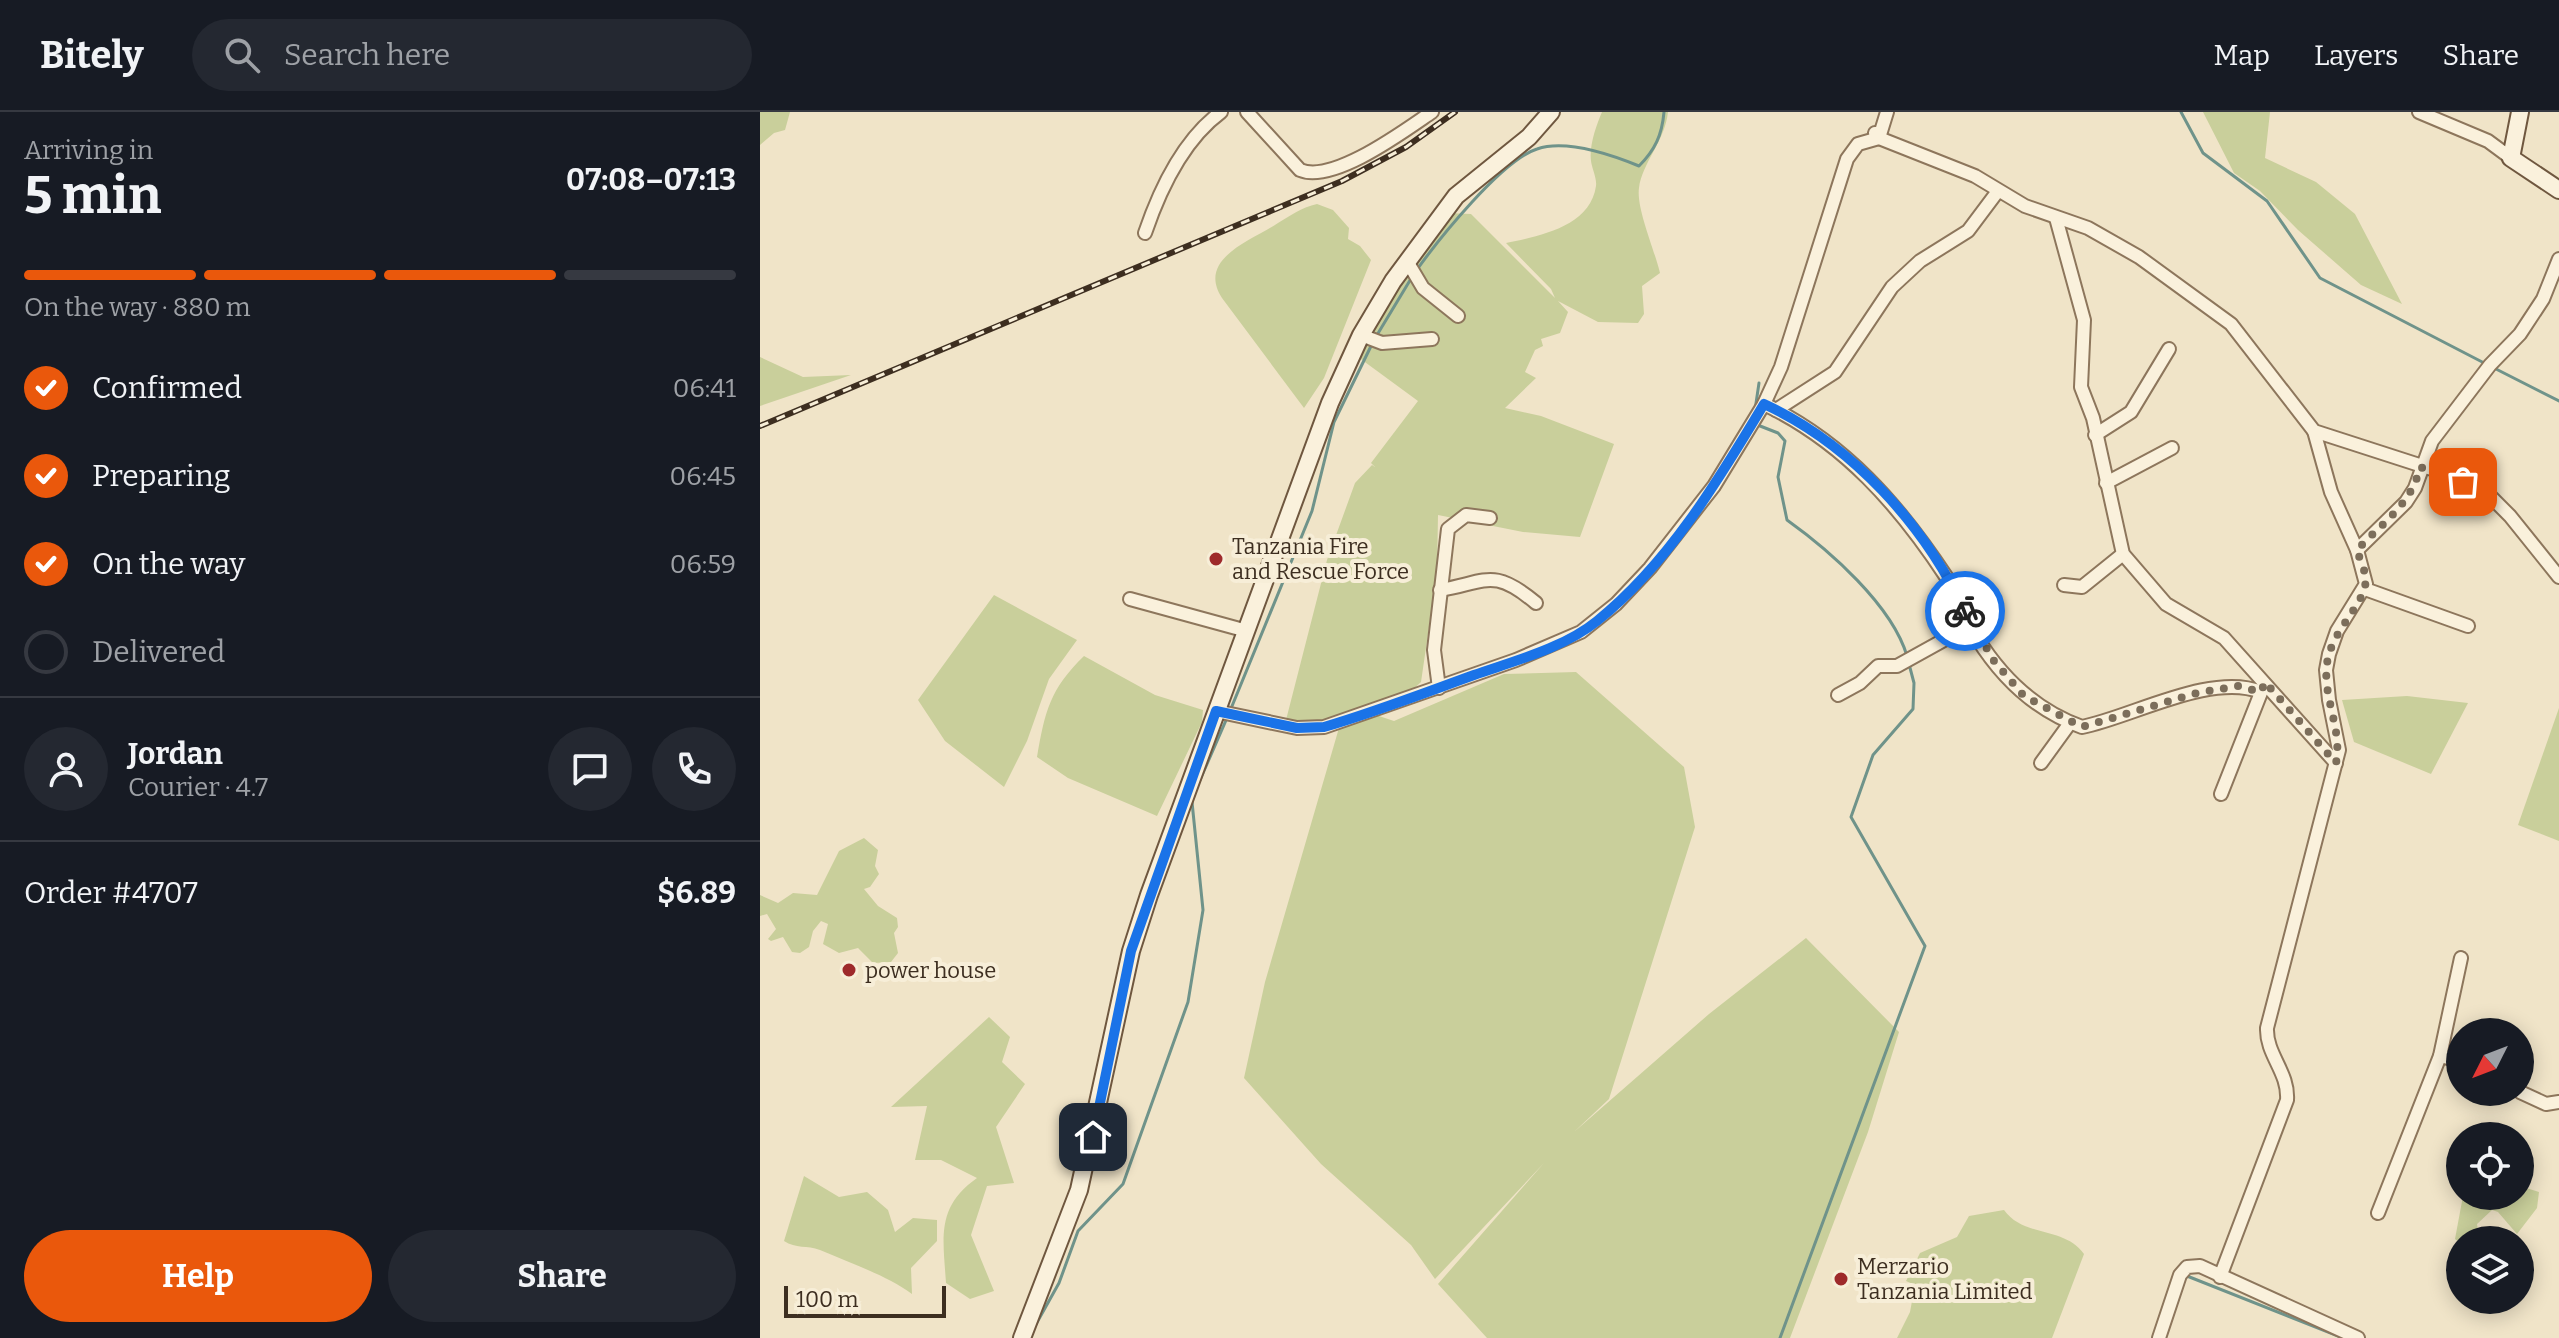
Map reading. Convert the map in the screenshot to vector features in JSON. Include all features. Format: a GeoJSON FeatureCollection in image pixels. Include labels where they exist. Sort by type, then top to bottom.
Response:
{"type":"FeatureCollection","features":[{"type":"Feature","properties":{"kind":"street"},"geometry":{"type":"LineString","coordinates":[[1145,233],[1187,145],[1198,129],[1221,112]]}},
{"type":"Feature","properties":{"kind":"street"},"geometry":{"type":"LineString","coordinates":[[1247,112],[1300,170],[1308,174],[1327,172],[1353,160],[1432,112]]}},
{"type":"Feature","properties":{"kind":"street"},"geometry":{"type":"LineString","coordinates":[[1022,1338],[1079,1190],[1131,951],[1330,403],[1361,335],[1407,261],[1456,196],[1529,137],[1551,112]]}},
{"type":"Feature","properties":{"kind":"street"},"geometry":{"type":"LineString","coordinates":[[1216,711],[1297,728],[1324,727],[1516,660],[1596,622],[1650,568],[1694,515],[1770,407],[1847,159],[1858,144],[1877,136],[1887,112]]}},
{"type":"Feature","properties":{"kind":"street"},"geometry":{"type":"LineString","coordinates":[[2419,112],[2464,130],[2559,190]]}},
{"type":"Feature","properties":{"kind":"street"},"geometry":{"type":"LineString","coordinates":[[2458,112],[2464,130]]}},
{"type":"Feature","properties":{"kind":"street"},"geometry":{"type":"LineString","coordinates":[[2511,158],[2520,112]]}},
{"type":"Feature","properties":{"kind":"street"},"geometry":{"type":"LineString","coordinates":[[1877,136],[1975,176],[1998,191],[2109,239],[2207,303],[2231,324],[2314,431],[2331,492],[2365,574],[2365,589],[2337,631],[2326,670],[2338,737],[2336,763],[2267,1028],[2268,1047],[2288,1088],[2287,1100],[2220,1277]]}},
{"type":"Feature","properties":{"kind":"street"},"geometry":{"type":"LineString","coordinates":[[1770,407],[1835,372],[1892,287],[1920,261],[1968,231],[1998,191]]}},
{"type":"Feature","properties":{"kind":"street"},"geometry":{"type":"LineString","coordinates":[[2056,218],[2084,320],[2081,379],[2123,554],[2157,596],[2178,612],[2224,638],[2263,687],[2336,763]]}},
{"type":"Feature","properties":{"kind":"street"},"geometry":{"type":"LineString","coordinates":[[2357,550],[2406,502],[2415,488],[2420,467],[2432,441],[2536,310],[2559,259]]}},
{"type":"Feature","properties":{"kind":"street"},"geometry":{"type":"LineString","coordinates":[[1407,261],[1423,288],[1458,316]]}},
{"type":"Feature","properties":{"kind":"street"},"geometry":{"type":"LineString","coordinates":[[1361,335],[1382,343],[1432,339]]}},
{"type":"Feature","properties":{"kind":"street"},"geometry":{"type":"LineString","coordinates":[[2095,435],[2131,412],[2169,349]]}},
{"type":"Feature","properties":{"kind":"street"},"geometry":{"type":"LineString","coordinates":[[1770,407],[1828,439],[1898,510],[1948,580],[1994,661],[2024,696],[2070,723],[2082,727],[2139,707],[2238,686],[2263,687]]}},
{"type":"Feature","properties":{"kind":"street"},"geometry":{"type":"LineString","coordinates":[[2314,431],[2486,492],[2510,516],[2559,577]]}},
{"type":"Feature","properties":{"kind":"street"},"geometry":{"type":"LineString","coordinates":[[2106,483],[2172,448]]}},
{"type":"Feature","properties":{"kind":"street"},"geometry":{"type":"LineString","coordinates":[[1439,688],[1434,650],[1448,529],[1466,515],[1490,518]]}},
{"type":"Feature","properties":{"kind":"street"},"geometry":{"type":"LineString","coordinates":[[2064,585],[2082,587],[2123,554]]}},
{"type":"Feature","properties":{"kind":"street"},"geometry":{"type":"LineString","coordinates":[[1440,590],[1473,579],[1491,578],[1511,584],[1536,603]]}},
{"type":"Feature","properties":{"kind":"street"},"geometry":{"type":"LineString","coordinates":[[2365,589],[2468,626]]}},
{"type":"Feature","properties":{"kind":"street"},"geometry":{"type":"LineString","coordinates":[[1130,599],[1247,631]]}},
{"type":"Feature","properties":{"kind":"street"},"geometry":{"type":"LineString","coordinates":[[1838,695],[1860,683],[1878,666],[1892,668],[1971,625]]}},
{"type":"Feature","properties":{"kind":"street"},"geometry":{"type":"LineString","coordinates":[[2221,794],[2263,687]]}},
{"type":"Feature","properties":{"kind":"street"},"geometry":{"type":"LineString","coordinates":[[2041,763],[2070,723]]}},
{"type":"Feature","properties":{"kind":"street"},"geometry":{"type":"LineString","coordinates":[[2378,1213],[2440,1056],[2461,958]]}},
{"type":"Feature","properties":{"kind":"street"},"geometry":{"type":"LineString","coordinates":[[2440,1056],[2446,1058]]}},
{"type":"Feature","properties":{"kind":"street"},"geometry":{"type":"LineString","coordinates":[[2534,1098],[2546,1104],[2559,1102]]}},
{"type":"Feature","properties":{"kind":"street"},"geometry":{"type":"LineString","coordinates":[[2159,1338],[2183,1270],[2200,1266],[2358,1338]]}},
{"type":"Feature","properties":{"kind":"green space"},"geometry":{"type":"Polygon","coordinates":[[[760,112],[790,112],[785,130],[774,133],[760,145],[760,112]]]}},
{"type":"Feature","properties":{"kind":"green space"},"geometry":{"type":"Polygon","coordinates":[[[1602,112],[1668,112],[1663,133],[1644,170],[1639,188],[1643,218],[1660,273],[1642,286],[1644,314],[1638,323],[1598,322],[1558,301],[1568,312],[1560,333],[1541,339],[1543,346],[1535,350],[1525,372],[1536,378],[1505,408],[1541,416],[1614,444],[1580,537],[1523,532],[1438,515],[1437,572],[1421,682],[1394,707],[1370,713],[1394,721],[1504,674],[1576,672],[1684,767],[1695,827],[1609,1099],[1574,1132],[1709,1014],[1806,938],[1899,1032],[1868,1132],[1790,1338],[1487,1338],[1438,1284],[1544,1163],[1435,1279],[1411,1245],[1321,1164],[1244,1078],[1265,982],[1341,721],[1294,731],[1286,720],[1327,560],[1355,483],[1372,465],[1375,467],[1371,463],[1418,401],[1358,357],[1373,325],[1447,213],[1471,214],[1555,298],[1551,289],[1506,243],[1547,233],[1574,220],[1584,211],[1592,200],[1596,186],[1591,149],[1602,112]]]}},
{"type":"Feature","properties":{"kind":"green space"},"geometry":{"type":"Polygon","coordinates":[[[2203,112],[2270,112],[2265,158],[2316,182],[2355,214],[2402,304],[2361,285],[2298,230],[2260,191],[2234,173],[2203,112]]]}},
{"type":"Feature","properties":{"kind":"green space"},"geometry":{"type":"Polygon","coordinates":[[[1317,204],[1333,210],[1349,228],[1348,239],[1360,246],[1371,260],[1324,378],[1304,408],[1222,298],[1216,284],[1216,272],[1222,261],[1242,244],[1296,212],[1317,204]]]}},
{"type":"Feature","properties":{"kind":"green space"},"geometry":{"type":"Polygon","coordinates":[[[760,357],[803,377],[851,375],[760,406],[760,357]]]}},
{"type":"Feature","properties":{"kind":"green space"},"geometry":{"type":"Polygon","coordinates":[[[994,595],[1077,640],[1049,679],[1027,741],[1004,787],[945,741],[918,700],[994,595]]]}},
{"type":"Feature","properties":{"kind":"green space"},"geometry":{"type":"Polygon","coordinates":[[[1084,656],[1155,695],[1203,710],[1202,722],[1157,816],[1068,778],[1037,757],[1043,726],[1056,690],[1084,656]]]}},
{"type":"Feature","properties":{"kind":"green space"},"geometry":{"type":"Polygon","coordinates":[[[2407,696],[2468,703],[2431,774],[2354,742],[2342,700],[2407,696]]]}},
{"type":"Feature","properties":{"kind":"green space"},"geometry":{"type":"Polygon","coordinates":[[[2559,708],[2559,841],[2518,825],[2559,708]]]}},
{"type":"Feature","properties":{"kind":"green space"},"geometry":{"type":"Polygon","coordinates":[[[864,838],[878,850],[875,866],[879,874],[870,887],[864,889],[878,906],[897,918],[898,927],[894,933],[898,953],[891,962],[873,963],[858,948],[839,953],[823,944],[828,924],[821,921],[813,931],[809,947],[800,953],[792,952],[783,937],[768,939],[776,929],[767,914],[760,916],[760,895],[778,903],[793,893],[817,895],[839,851],[864,838]]]}},
{"type":"Feature","properties":{"kind":"green space"},"geometry":{"type":"Polygon","coordinates":[[[989,1017],[1010,1037],[1002,1062],[1025,1084],[996,1127],[1014,1183],[987,1186],[971,1235],[994,1291],[970,1299],[946,1283],[944,1237],[948,1212],[954,1200],[977,1178],[941,1160],[915,1160],[927,1106],[891,1107],[989,1017]]]}},
{"type":"Feature","properties":{"kind":"green space"},"geometry":{"type":"Polygon","coordinates":[[[804,1176],[839,1197],[867,1192],[888,1210],[895,1232],[913,1218],[937,1220],[937,1241],[911,1268],[912,1294],[891,1281],[820,1250],[784,1241],[804,1176]]]}},
{"type":"Feature","properties":{"kind":"green space"},"geometry":{"type":"Polygon","coordinates":[[[2534,1190],[2539,1192],[2537,1208],[2523,1226],[2510,1226],[2498,1212],[2492,1210],[2534,1210],[2534,1190]]]}},
{"type":"Feature","properties":{"kind":"green space"},"geometry":{"type":"Polygon","coordinates":[[[2004,1210],[2022,1225],[2066,1239],[2084,1254],[2052,1338],[1897,1338],[1910,1312],[1915,1285],[1906,1281],[1920,1253],[1957,1237],[1969,1216],[2004,1210]]]}},
{"type":"Feature","properties":{"kind":"green space"},"geometry":{"type":"Polygon","coordinates":[[[2460,1210],[2492,1210],[2477,1226],[2457,1226],[2460,1210]]]}},
{"type":"Feature","properties":{"kind":"waterway"},"geometry":{"type":"LineString","coordinates":[[1416,271],[1472,202],[1506,168],[1523,156],[1549,146],[1575,147],[1639,166],[1657,142],[1664,112]]}},
{"type":"Feature","properties":{"kind":"waterway"},"geometry":{"type":"LineString","coordinates":[[2181,112],[2203,153],[2267,201],[2320,278],[2488,365]]}},
{"type":"Feature","properties":{"kind":"waterway"},"geometry":{"type":"LineString","coordinates":[[1377,335],[1412,277]]}},
{"type":"Feature","properties":{"kind":"waterway"},"geometry":{"type":"LineString","coordinates":[[1230,711],[1312,511],[1334,422],[1373,342]]}},
{"type":"Feature","properties":{"kind":"waterway"},"geometry":{"type":"LineString","coordinates":[[2494,368],[2559,401]]}},
{"type":"Feature","properties":{"kind":"waterway"},"geometry":{"type":"LineString","coordinates":[[1755,410],[1759,383]]}},
{"type":"Feature","properties":{"kind":"waterway"},"geometry":{"type":"LineString","coordinates":[[1755,424],[1778,433],[1785,441],[1778,477],[1787,520],[1839,563],[1874,598],[1888,617],[1907,656]]}},
{"type":"Feature","properties":{"kind":"waterway"},"geometry":{"type":"LineString","coordinates":[[1780,1338],[1925,946],[1851,817],[1873,755],[1913,709],[1914,683],[1909,664]]}},
{"type":"Feature","properties":{"kind":"waterway"},"geometry":{"type":"LineString","coordinates":[[1200,780],[1227,718]]}},
{"type":"Feature","properties":{"kind":"waterway"},"geometry":{"type":"LineString","coordinates":[[1035,1326],[1059,1283],[1078,1231],[1123,1184],[1188,1002],[1203,910],[1192,802]]}},
{"type":"Feature","properties":{"kind":"waterway"},"geometry":{"type":"LineString","coordinates":[[2187,1276],[2343,1338]]}},
{"type":"Feature","properties":{"kind":"railway"},"geometry":{"type":"LineString","coordinates":[[760,426],[1342,181],[1406,147],[1455,112]]}},
{"type":"Feature","properties":{"kind":"way so far"},"geometry":{"type":"LineString","coordinates":[[1965,611],[1977,637],[2020,692],[2070,723],[2082,727],[2139,707],[2238,686],[2261,692],[2265,682],[2336,763],[2338,737],[2326,670],[2337,631],[2365,589],[2365,574],[2357,550],[2406,502],[2415,488],[2420,467],[2463,482]]}},
{"type":"Feature","properties":{"kind":"place","name":"Tanzania Fire and Rescue Force"},"geometry":{"type":"Point","coordinates":[1216,559]}},
{"type":"Feature","properties":{"kind":"place","name":"power house"},"geometry":{"type":"Point","coordinates":[849,970]}},
{"type":"Feature","properties":{"kind":"place","name":"Merzario Tanzania Limited"},"geometry":{"type":"Point","coordinates":[1841,1279]}},
{"type":"Feature","properties":{"kind":"route"},"geometry":{"type":"LineString","coordinates":[[1093,1137],[1131,951],[1169,836],[1216,711],[1297,728],[1324,727],[1516,660],[1581,632],[1616,604],[1694,515],[1764,404],[1813,429],[1852,461],[1898,510],[1948,580],[1965,611]]}}]}
